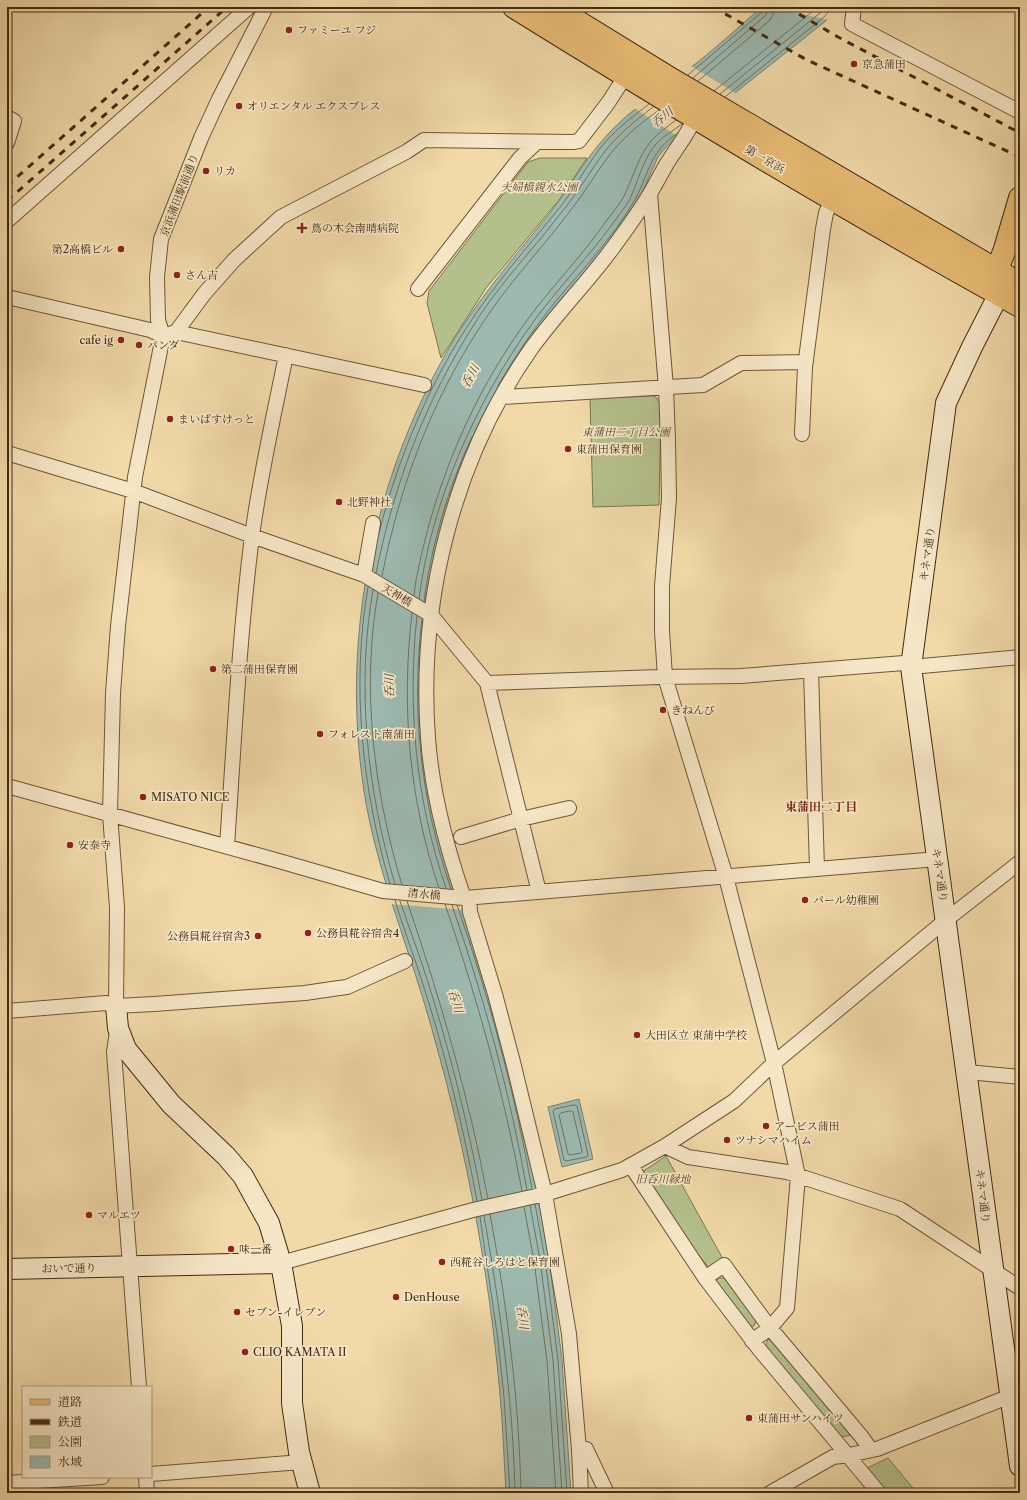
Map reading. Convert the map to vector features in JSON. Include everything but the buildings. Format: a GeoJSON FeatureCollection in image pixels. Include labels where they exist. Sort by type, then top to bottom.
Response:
{"type":"FeatureCollection","features":[{"type":"Feature","properties":{"kind":"main road","name":"第一京浜"},"geometry":{"type":"LineString","coordinates":[[514,7],[653,93],[695,124],[833,198],[1010,280]]}},
{"type":"Feature","properties":{"kind":"main road","name":"第一京浜"},"geometry":{"type":"LineString","coordinates":[[554,7],[637,57],[671,80],[1010,280],[1020,306]]}},
{"type":"Feature","properties":{"kind":"main road"},"geometry":{"type":"LineString","coordinates":[[1010,280],[1005,249],[1020,198]]}},
{"type":"Feature","properties":{"kind":"street"},"geometry":{"type":"LineString","coordinates":[[7,221],[249,7]]}},
{"type":"Feature","properties":{"kind":"street","name":"京浜蒲田駅前通り"},"geometry":{"type":"LineString","coordinates":[[116,1006],[117,908],[110,814],[116,641],[133,491],[163,336],[158,320],[157,277],[161,239],[201,138],[219,99],[266,7]]}},
{"type":"Feature","properties":{"kind":"street"},"geometry":{"type":"LineString","coordinates":[[854,7],[852,24],[1020,112]]}},
{"type":"Feature","properties":{"kind":"street"},"geometry":{"type":"LineString","coordinates":[[176,332],[204,294],[234,260],[281,217],[406,152],[424,140],[537,142],[579,141],[608,103],[637,57]]}},
{"type":"Feature","properties":{"kind":"street"},"geometry":{"type":"LineString","coordinates":[[7,118],[14,121],[7,143]]}},
{"type":"Feature","properties":{"kind":"street"},"geometry":{"type":"LineString","coordinates":[[581,1493],[579,1450],[569,1334],[542,1190],[511,1055],[495,994],[470,912],[454,869],[442,824],[432,775],[426,705],[430,614],[436,597],[440,560],[454,506],[471,460],[502,397],[531,350],[555,318],[611,250],[650,194],[666,165],[695,124]]}},
{"type":"Feature","properties":{"kind":"street"},"geometry":{"type":"LineString","coordinates":[[418,289],[520,158],[537,142]]}},
{"type":"Feature","properties":{"kind":"street"},"geometry":{"type":"LineString","coordinates":[[650,194],[666,388],[669,498],[662,586],[662,631],[665,677],[726,877],[774,1063],[798,1176],[787,1308],[770,1328],[752,1341]]}},
{"type":"Feature","properties":{"kind":"street"},"geometry":{"type":"LineString","coordinates":[[802,434],[806,362],[823,229],[826,213],[833,198]]}},
{"type":"Feature","properties":{"kind":"street","name":"キネマ通り"},"geometry":{"type":"LineString","coordinates":[[1010,280],[972,347],[946,403],[912,667],[994,1272],[1015,1394],[1020,1466]]}},
{"type":"Feature","properties":{"kind":"street"},"geometry":{"type":"LineString","coordinates":[[7,297],[150,330],[163,336],[176,332],[424,385]]}},
{"type":"Feature","properties":{"kind":"street"},"geometry":{"type":"LineString","coordinates":[[227,846],[235,722],[252,536],[265,460],[286,355]]}},
{"type":"Feature","properties":{"kind":"street"},"geometry":{"type":"LineString","coordinates":[[502,397],[703,385],[741,364],[806,362]]}},
{"type":"Feature","properties":{"kind":"street","name":"天神橋"},"geometry":{"type":"LineString","coordinates":[[7,453],[133,491],[252,536],[365,576],[430,614],[487,683]]}},
{"type":"Feature","properties":{"kind":"street"},"geometry":{"type":"LineString","coordinates":[[365,576],[373,523]]}},
{"type":"Feature","properties":{"kind":"street"},"geometry":{"type":"LineString","coordinates":[[539,892],[487,683],[741,676],[904,663],[912,667],[1020,657]]}},
{"type":"Feature","properties":{"kind":"street"},"geometry":{"type":"LineString","coordinates":[[811,671],[817,869]]}},
{"type":"Feature","properties":{"kind":"street","name":"清水橋"},"geometry":{"type":"LineString","coordinates":[[7,786],[386,891],[465,898],[938,859]]}},
{"type":"Feature","properties":{"kind":"street"},"geometry":{"type":"LineString","coordinates":[[460,837],[521,819],[569,808]]}},
{"type":"Feature","properties":{"kind":"street"},"geometry":{"type":"LineString","coordinates":[[282,1263],[632,1166],[734,1101],[774,1063],[946,920],[1020,862]]}},
{"type":"Feature","properties":{"kind":"street"},"geometry":{"type":"LineString","coordinates":[[7,1011],[106,1003],[116,1006],[305,993],[347,987],[405,961]]}},
{"type":"Feature","properties":{"kind":"street"},"geometry":{"type":"LineString","coordinates":[[116,1006],[118,1028],[114,1052],[139,1386]]}},
{"type":"Feature","properties":{"kind":"street"},"geometry":{"type":"LineString","coordinates":[[118,1028],[126,1049],[171,1104],[226,1156],[242,1176],[269,1223],[282,1263],[292,1326],[292,1403],[299,1452],[310,1493]]}},
{"type":"Feature","properties":{"kind":"street"},"geometry":{"type":"LineString","coordinates":[[967,1072],[1020,1077]]}},
{"type":"Feature","properties":{"kind":"street"},"geometry":{"type":"LineString","coordinates":[[665,1146],[688,1157],[787,1172],[900,1208],[1020,1288]]}},
{"type":"Feature","properties":{"kind":"street"},"geometry":{"type":"LineString","coordinates":[[632,1166],[705,1278],[752,1341],[879,1493]]}},
{"type":"Feature","properties":{"kind":"street","name":"おいで通り"},"geometry":{"type":"LineString","coordinates":[[7,1269],[282,1263]]}},
{"type":"Feature","properties":{"kind":"street"},"geometry":{"type":"LineString","coordinates":[[705,1278],[724,1265],[770,1328],[861,1436],[871,1450]]}},
{"type":"Feature","properties":{"kind":"street"},"geometry":{"type":"LineString","coordinates":[[770,1493],[833,1457],[871,1450],[1015,1394]]}},
{"type":"Feature","properties":{"kind":"street"},"geometry":{"type":"LineString","coordinates":[[579,1450],[586,1449],[607,1493]]}},
{"type":"Feature","properties":{"kind":"street"},"geometry":{"type":"LineString","coordinates":[[152,1474],[302,1462]]}},
{"type":"Feature","properties":{"kind":"street"},"geometry":{"type":"LineString","coordinates":[[7,1483],[86,1478]]}},
{"type":"Feature","properties":{"kind":"street"},"geometry":{"type":"LineString","coordinates":[[146,1478],[147,1493]]}},
{"type":"Feature","properties":{"kind":"green space","name":"夫婦橋親水公園"},"geometry":{"type":"Polygon","coordinates":[[[540,158],[587,158],[559,200],[486,288],[441,358],[427,303],[429,291],[528,162],[540,158]]]}},
{"type":"Feature","properties":{"kind":"green space","name":"東蒲田二丁目公園"},"geometry":{"type":"Polygon","coordinates":[[[655,396],[661,405],[659,505],[593,507],[590,398],[655,396]]]}},
{"type":"Feature","properties":{"kind":"green space","name":"旧呑川緑地"},"geometry":{"type":"Polygon","coordinates":[[[666,1156],[723,1259],[710,1269],[680,1232],[642,1172],[666,1156]]]}},
{"type":"Feature","properties":{"kind":"green space"},"geometry":{"type":"Polygon","coordinates":[[[719,1278],[724,1278],[755,1318],[756,1321],[754,1326],[749,1326],[716,1281],[719,1278]]]}},
{"type":"Feature","properties":{"kind":"green space"},"geometry":{"type":"Polygon","coordinates":[[[770,1338],[853,1435],[840,1437],[767,1350],[766,1345],[768,1339],[770,1338]]]}},
{"type":"Feature","properties":{"kind":"green space"},"geometry":{"type":"Polygon","coordinates":[[[888,1458],[917,1493],[886,1493],[865,1469],[888,1458]]]}},
{"type":"Feature","properties":{"kind":"water","name":"呑川"},"geometry":{"type":"Polygon","coordinates":[[[762,7],[838,7],[827,20],[685,131],[663,150],[658,157],[637,204],[470,450],[422,661],[450,873],[473,939],[486,984],[531,1160],[549,1258],[562,1360],[571,1493],[506,1493],[501,1406],[490,1303],[466,1169],[446,1081],[425,1006],[377,853],[364,791],[358,732],[357,673],[361,614],[370,556],[384,499],[403,443],[427,390],[455,338],[477,305],[550,213],[593,152],[609,133],[636,108],[705,56],[762,7]]]}},
{"type":"Feature","properties":{"kind":"water"},"geometry":{"type":"Polygon","coordinates":[[[579,1099],[593,1159],[562,1167],[548,1107],[579,1099]]]}},
{"type":"Feature","properties":{"kind":"pier"},"geometry":{"type":"Polygon","coordinates":[[[769,7],[840,7],[829,20],[769,7]]]}},
{"type":"Feature","properties":{"kind":"pier"},"geometry":{"type":"Polygon","coordinates":[[[691,66],[737,94],[680,138],[634,108],[691,66]]]}},
{"type":"Feature","properties":{"kind":"pier"},"geometry":{"type":"Polygon","coordinates":[[[384,886],[458,891],[465,910],[390,904],[384,886]]]}},
{"type":"Feature","properties":{"kind":"railway"},"geometry":{"type":"LineString","coordinates":[[7,186],[209,7]]}},
{"type":"Feature","properties":{"kind":"railway"},"geometry":{"type":"LineString","coordinates":[[7,201],[227,7]]}},
{"type":"Feature","properties":{"kind":"railway"},"geometry":{"type":"LineString","coordinates":[[713,7],[807,60],[1020,157]]}},
{"type":"Feature","properties":{"kind":"railway"},"geometry":{"type":"LineString","coordinates":[[787,7],[838,37],[1020,133]]}},
{"type":"Feature","properties":{"kind":"place","name":"ファミーユ フジ"},"geometry":{"type":"Point","coordinates":[289,30]}},
{"type":"Feature","properties":{"kind":"place","name":"京急蒲田"},"geometry":{"type":"Point","coordinates":[854,64]}},
{"type":"Feature","properties":{"kind":"place","name":"オリエンタル エクスプレス"},"geometry":{"type":"Point","coordinates":[239,106]}},
{"type":"Feature","properties":{"kind":"place","name":"リカ"},"geometry":{"type":"Point","coordinates":[206,171]}},
{"type":"Feature","properties":{"kind":"place","name":"蔦の木会南晴病院"},"geometry":{"type":"Point","coordinates":[302,228]}},
{"type":"Feature","properties":{"kind":"place","name":"第2高橋ビル"},"geometry":{"type":"Point","coordinates":[121,249]}},
{"type":"Feature","properties":{"kind":"place","name":"さん吉"},"geometry":{"type":"Point","coordinates":[177,275]}},
{"type":"Feature","properties":{"kind":"place","name":"cafe ig"},"geometry":{"type":"Point","coordinates":[121,340]}},
{"type":"Feature","properties":{"kind":"place","name":"パンダ"},"geometry":{"type":"Point","coordinates":[139,345]}},
{"type":"Feature","properties":{"kind":"place","name":"まいばすけっと"},"geometry":{"type":"Point","coordinates":[170,419]}},
{"type":"Feature","properties":{"kind":"place","name":"東蒲田保育園"},"geometry":{"type":"Point","coordinates":[568,449]}},
{"type":"Feature","properties":{"kind":"place","name":"北野神社"},"geometry":{"type":"Point","coordinates":[339,502]}},
{"type":"Feature","properties":{"kind":"place","name":"第二蒲田保育園"},"geometry":{"type":"Point","coordinates":[213,669]}},
{"type":"Feature","properties":{"kind":"place","name":"きねんび"},"geometry":{"type":"Point","coordinates":[663,710]}},
{"type":"Feature","properties":{"kind":"place","name":"フォレスト南蒲田"},"geometry":{"type":"Point","coordinates":[320,734]}},
{"type":"Feature","properties":{"kind":"place","name":"MISATO NICE"},"geometry":{"type":"Point","coordinates":[143,797]}},
{"type":"Feature","properties":{"kind":"place","name":"安泰寺"},"geometry":{"type":"Point","coordinates":[70,845]}},
{"type":"Feature","properties":{"kind":"place","name":"パール幼稚園"},"geometry":{"type":"Point","coordinates":[805,900]}},
{"type":"Feature","properties":{"kind":"place","name":"公務員糀谷宿舎4"},"geometry":{"type":"Point","coordinates":[308,933]}},
{"type":"Feature","properties":{"kind":"place","name":"公務員糀谷宿舎3"},"geometry":{"type":"Point","coordinates":[258,936]}},
{"type":"Feature","properties":{"kind":"place","name":"大田区立 東蒲中学校"},"geometry":{"type":"Point","coordinates":[637,1035]}},
{"type":"Feature","properties":{"kind":"place","name":"アービス蒲田"},"geometry":{"type":"Point","coordinates":[766,1126]}},
{"type":"Feature","properties":{"kind":"place","name":"ツナシマハイム"},"geometry":{"type":"Point","coordinates":[727,1140]}},
{"type":"Feature","properties":{"kind":"place","name":"マルエツ"},"geometry":{"type":"Point","coordinates":[89,1215]}},
{"type":"Feature","properties":{"kind":"place","name":"味一番"},"geometry":{"type":"Point","coordinates":[231,1249]}},
{"type":"Feature","properties":{"kind":"place","name":"西糀谷しろはと保育園"},"geometry":{"type":"Point","coordinates":[442,1262]}},
{"type":"Feature","properties":{"kind":"place","name":"DenHouse"},"geometry":{"type":"Point","coordinates":[396,1297]}},
{"type":"Feature","properties":{"kind":"place","name":"セブン-イレブン"},"geometry":{"type":"Point","coordinates":[237,1312]}},
{"type":"Feature","properties":{"kind":"place","name":"CLIO KAMATA II"},"geometry":{"type":"Point","coordinates":[245,1352]}},
{"type":"Feature","properties":{"kind":"place","name":"東蒲田サンハイツ"},"geometry":{"type":"Point","coordinates":[749,1418]}},
{"type":"Feature","properties":{"kind":"district","name":"東蒲田二丁目"},"geometry":{"type":"Point","coordinates":[821,806]}}]}
